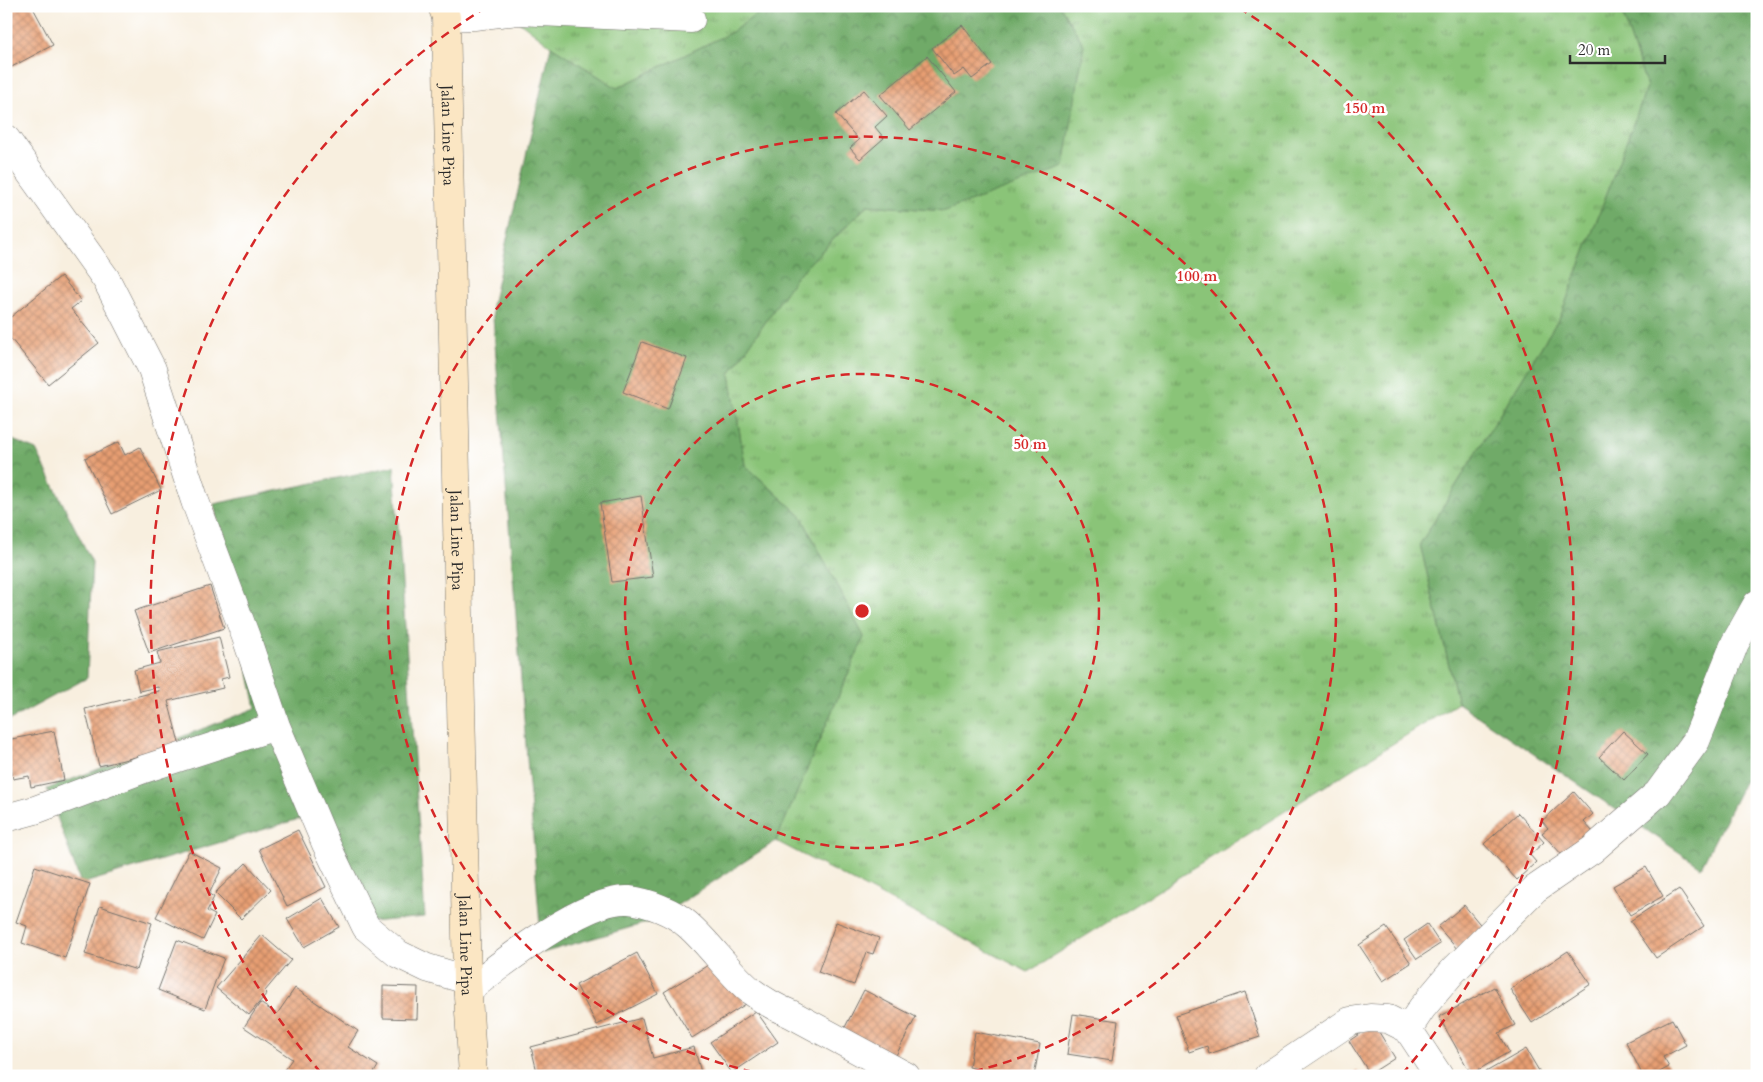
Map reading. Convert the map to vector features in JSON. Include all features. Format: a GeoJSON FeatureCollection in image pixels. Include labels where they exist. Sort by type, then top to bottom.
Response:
{"type":"FeatureCollection","features":[{"type":"Feature","properties":{"kind":"main road","name":"Jalan Line Pipa"},"geometry":{"type":"LineString","coordinates":[[444,12],[468,985],[474,1076]]}},
{"type":"Feature","properties":{"kind":"street"},"geometry":{"type":"LineString","coordinates":[[444,12],[474,16],[518,11],[691,19]]}},
{"type":"Feature","properties":{"kind":"street"},"geometry":{"type":"LineString","coordinates":[[6,140],[106,279],[152,369],[195,501],[246,637],[276,726],[326,844],[366,927],[398,954],[468,985],[572,917],[606,904],[628,900],[673,913],[688,924],[750,990],[773,1006],[906,1076]]}},
{"type":"Feature","properties":{"kind":"street"},"geometry":{"type":"LineString","coordinates":[[1408,1029],[1422,1008],[1453,971],[1535,889],[1592,850],[1658,792],[1696,741],[1735,643],[1757,604]]}},
{"type":"Feature","properties":{"kind":"street"},"geometry":{"type":"LineString","coordinates":[[6,818],[35,810],[144,770],[276,726]]}},
{"type":"Feature","properties":{"kind":"street"},"geometry":{"type":"LineString","coordinates":[[1268,1076],[1350,1021],[1370,1018],[1388,1019],[1408,1029],[1439,1076]]}},
{"type":"Feature","properties":{"kind":"green space"},"geometry":{"type":"Polygon","coordinates":[[[499,6],[768,6],[732,32],[617,88],[551,46],[499,6]]]}},
{"type":"Feature","properties":{"kind":"green space"},"geometry":{"type":"Polygon","coordinates":[[[768,6],[1060,6],[1084,45],[1064,167],[945,211],[867,205],[796,277],[730,374],[745,465],[801,516],[864,637],[776,841],[653,921],[542,953],[492,305],[551,46],[617,88],[732,32],[768,6]]]}},
{"type":"Feature","properties":{"kind":"green space"},"geometry":{"type":"Polygon","coordinates":[[[1060,6],[1620,6],[1647,87],[1561,315],[1420,544],[1458,703],[1028,972],[776,841],[864,637],[801,516],[745,465],[730,374],[796,277],[868,205],[945,211],[1084,45],[1060,6]]]}},
{"type":"Feature","properties":{"kind":"green space"},"geometry":{"type":"Polygon","coordinates":[[[1620,6],[1757,6],[1757,757],[1701,867],[1458,703],[1420,544],[1561,315],[1647,87],[1620,6]]]}},
{"type":"Feature","properties":{"kind":"green space"},"geometry":{"type":"Polygon","coordinates":[[[6,437],[36,450],[92,562],[87,678],[6,722],[6,437]]]}},
{"type":"Feature","properties":{"kind":"green space"},"geometry":{"type":"Polygon","coordinates":[[[394,466],[425,917],[360,923],[309,816],[81,884],[47,789],[256,708],[214,504],[394,466]]]}},
{"type":"Feature","properties":{"kind":"building"},"geometry":{"type":"Polygon","coordinates":[[[6,6],[32,6],[53,45],[6,70],[6,6]]]}},
{"type":"Feature","properties":{"kind":"building"},"geometry":{"type":"Polygon","coordinates":[[[962,25],[992,64],[972,79],[964,69],[954,76],[932,48],[962,25]]]}},
{"type":"Feature","properties":{"kind":"building"},"geometry":{"type":"Polygon","coordinates":[[[927,56],[956,92],[910,130],[880,95],[927,56]]]}},
{"type":"Feature","properties":{"kind":"building"},"geometry":{"type":"Polygon","coordinates":[[[864,90],[887,116],[875,127],[884,138],[860,159],[850,148],[859,140],[836,114],[864,90]]]}},
{"type":"Feature","properties":{"kind":"building"},"geometry":{"type":"Polygon","coordinates":[[[61,276],[81,301],[71,309],[99,343],[48,384],[6,333],[6,321],[61,276]]]}},
{"type":"Feature","properties":{"kind":"building"},"geometry":{"type":"Polygon","coordinates":[[[642,342],[687,358],[668,409],[623,392],[642,342]]]}},
{"type":"Feature","properties":{"kind":"building"},"geometry":{"type":"Polygon","coordinates":[[[119,442],[125,455],[140,447],[161,490],[112,514],[85,458],[119,442]]]}},
{"type":"Feature","properties":{"kind":"building"},"geometry":{"type":"Polygon","coordinates":[[[641,496],[653,577],[612,582],[600,503],[641,496]]]}},
{"type":"Feature","properties":{"kind":"building"},"geometry":{"type":"Polygon","coordinates":[[[210,586],[224,628],[149,653],[134,611],[210,586]]]}},
{"type":"Feature","properties":{"kind":"building"},"geometry":{"type":"Polygon","coordinates":[[[219,637],[229,677],[221,679],[223,688],[168,701],[180,746],[99,766],[85,709],[159,691],[158,687],[139,691],[134,670],[160,663],[157,652],[219,637]]]}},
{"type":"Feature","properties":{"kind":"building"},"geometry":{"type":"Polygon","coordinates":[[[54,731],[64,780],[31,787],[29,776],[13,779],[6,740],[54,731]]]}},
{"type":"Feature","properties":{"kind":"building"},"geometry":{"type":"Polygon","coordinates":[[[1623,731],[1648,754],[1624,780],[1599,757],[1623,731]]]}},
{"type":"Feature","properties":{"kind":"building"},"geometry":{"type":"Polygon","coordinates":[[[1574,792],[1593,814],[1584,822],[1593,832],[1564,857],[1542,833],[1548,828],[1542,821],[1574,792]]]}},
{"type":"Feature","properties":{"kind":"building"},"geometry":{"type":"Polygon","coordinates":[[[1518,813],[1544,842],[1530,855],[1536,862],[1517,880],[1484,844],[1518,813]]]}},
{"type":"Feature","properties":{"kind":"building"},"geometry":{"type":"Polygon","coordinates":[[[298,830],[326,887],[287,906],[259,849],[298,830]]]}},
{"type":"Feature","properties":{"kind":"building"},"geometry":{"type":"Polygon","coordinates":[[[189,851],[222,868],[209,894],[214,897],[207,911],[215,915],[203,940],[156,917],[189,851]]]}},
{"type":"Feature","properties":{"kind":"building"},"geometry":{"type":"Polygon","coordinates":[[[246,863],[271,890],[241,919],[215,893],[246,863]]]}},
{"type":"Feature","properties":{"kind":"building"},"geometry":{"type":"Polygon","coordinates":[[[35,866],[90,884],[65,958],[22,943],[27,926],[16,922],[35,866]]]}},
{"type":"Feature","properties":{"kind":"building"},"geometry":{"type":"Polygon","coordinates":[[[1646,867],[1663,896],[1630,915],[1613,886],[1646,867]]]}},
{"type":"Feature","properties":{"kind":"building"},"geometry":{"type":"Polygon","coordinates":[[[1679,889],[1704,926],[1656,958],[1630,921],[1679,889]]]}},
{"type":"Feature","properties":{"kind":"building"},"geometry":{"type":"Polygon","coordinates":[[[322,898],[339,927],[304,947],[287,919],[322,898]]]}},
{"type":"Feature","properties":{"kind":"building"},"geometry":{"type":"Polygon","coordinates":[[[1464,905],[1484,929],[1458,950],[1438,927],[1464,905]]]}},
{"type":"Feature","properties":{"kind":"building"},"geometry":{"type":"Polygon","coordinates":[[[100,906],[152,923],[137,970],[85,954],[100,906]]]}},
{"type":"Feature","properties":{"kind":"building"},"geometry":{"type":"Polygon","coordinates":[[[836,922],[879,938],[873,954],[866,952],[854,985],[818,972],[836,922]]]}},
{"type":"Feature","properties":{"kind":"building"},"geometry":{"type":"Polygon","coordinates":[[[1427,924],[1440,944],[1417,959],[1404,940],[1427,924]]]}},
{"type":"Feature","properties":{"kind":"building"},"geometry":{"type":"Polygon","coordinates":[[[1386,927],[1411,963],[1383,981],[1359,945],[1386,927]]]}},
{"type":"Feature","properties":{"kind":"building"},"geometry":{"type":"Polygon","coordinates":[[[262,935],[291,960],[265,991],[267,993],[249,1015],[216,988],[262,935]]]}},
{"type":"Feature","properties":{"kind":"building"},"geometry":{"type":"Polygon","coordinates":[[[177,940],[224,958],[205,1009],[158,990],[177,940]]]}},
{"type":"Feature","properties":{"kind":"building"},"geometry":{"type":"Polygon","coordinates":[[[1568,951],[1591,984],[1532,1023],[1510,989],[1568,951]]]}},
{"type":"Feature","properties":{"kind":"building"},"geometry":{"type":"Polygon","coordinates":[[[637,953],[658,994],[597,1025],[576,985],[637,953]]]}},
{"type":"Feature","properties":{"kind":"building"},"geometry":{"type":"Polygon","coordinates":[[[718,959],[746,1004],[692,1038],[664,992],[718,959]]]}},
{"type":"Feature","properties":{"kind":"building"},"geometry":{"type":"Polygon","coordinates":[[[383,986],[418,987],[417,1019],[383,1018],[383,986]]]}},
{"type":"Feature","properties":{"kind":"building"},"geometry":{"type":"Polygon","coordinates":[[[1494,987],[1515,1025],[1499,1033],[1509,1052],[1471,1074],[1439,1017],[1494,987]]]}},
{"type":"Feature","properties":{"kind":"building"},"geometry":{"type":"Polygon","coordinates":[[[295,988],[358,1031],[348,1047],[378,1066],[372,1076],[322,1076],[316,1071],[313,1076],[292,1076],[284,1070],[292,1059],[244,1027],[260,1003],[277,1014],[295,988]]]}},
{"type":"Feature","properties":{"kind":"building"},"geometry":{"type":"Polygon","coordinates":[[[864,990],[916,1017],[893,1061],[841,1035],[864,990]]]}},
{"type":"Feature","properties":{"kind":"building"},"geometry":{"type":"Polygon","coordinates":[[[1245,992],[1260,1037],[1209,1054],[1207,1046],[1189,1052],[1176,1015],[1245,992]]]}},
{"type":"Feature","properties":{"kind":"building"},"geometry":{"type":"Polygon","coordinates":[[[756,1011],[778,1042],[732,1073],[710,1042],[756,1011]]]}},
{"type":"Feature","properties":{"kind":"building"},"geometry":{"type":"Polygon","coordinates":[[[1073,1014],[1118,1021],[1112,1061],[1067,1054],[1073,1014]]]}},
{"type":"Feature","properties":{"kind":"building"},"geometry":{"type":"Polygon","coordinates":[[[642,1018],[653,1058],[694,1047],[702,1076],[538,1076],[531,1047],[642,1018]]]}},
{"type":"Feature","properties":{"kind":"building"},"geometry":{"type":"Polygon","coordinates":[[[1672,1019],[1686,1045],[1663,1057],[1669,1067],[1652,1076],[1643,1076],[1626,1042],[1672,1019]]]}},
{"type":"Feature","properties":{"kind":"building"},"geometry":{"type":"Polygon","coordinates":[[[1374,1024],[1395,1058],[1370,1074],[1349,1041],[1374,1024]]]}},
{"type":"Feature","properties":{"kind":"building"},"geometry":{"type":"Polygon","coordinates":[[[975,1032],[1040,1044],[1034,1076],[1010,1076],[969,1067],[975,1032]]]}},
{"type":"Feature","properties":{"kind":"building"},"geometry":{"type":"Polygon","coordinates":[[[1526,1049],[1542,1076],[1485,1076],[1484,1073],[1526,1049]]]}},
{"type":"Feature","properties":{"kind":"building"},"geometry":{"type":"Polygon","coordinates":[[[1357,1071],[1360,1076],[1349,1076],[1357,1071]]]}}]}
